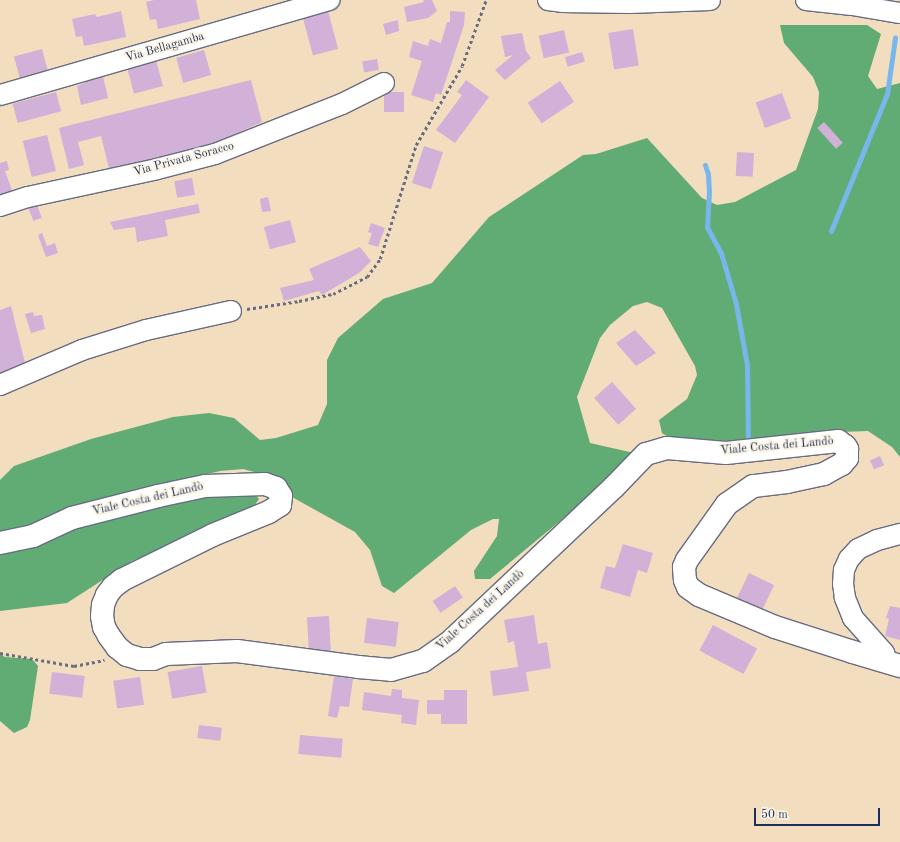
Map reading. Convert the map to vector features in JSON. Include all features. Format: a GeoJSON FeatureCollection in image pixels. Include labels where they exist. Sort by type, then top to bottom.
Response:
{"type":"FeatureCollection","features":[{"type":"Feature","properties":{"kind":"street","name":"Via Bellagamba"},"geometry":{"type":"LineString","coordinates":[[0,95],[330,0]]}},
{"type":"Feature","properties":{"kind":"street"},"geometry":{"type":"LineString","coordinates":[[548,0],[562,2],[630,3],[710,0]]}},
{"type":"Feature","properties":{"kind":"street"},"geometry":{"type":"LineString","coordinates":[[806,0],[852,5],[900,13]]}},
{"type":"Feature","properties":{"kind":"street","name":"Via Privata Soracco"},"geometry":{"type":"LineString","coordinates":[[0,206],[28,197],[157,169],[215,154],[342,104],[384,83]]}},
{"type":"Feature","properties":{"kind":"street"},"geometry":{"type":"LineString","coordinates":[[0,385],[34,372],[82,350],[139,332],[231,311]]}},
{"type":"Feature","properties":{"kind":"street","name":"Viale Costa dei Landò"},"geometry":{"type":"LineString","coordinates":[[0,543],[33,536],[72,518],[158,496],[205,486],[265,484],[276,488],[281,496],[280,505],[269,512],[213,535],[122,580],[113,586],[103,605],[102,616],[104,627],[109,636],[117,647],[127,655],[140,659],[153,659],[166,654],[237,651],[391,670],[423,661],[456,636],[614,487],[646,454],[667,448],[726,453],[834,441],[842,443],[847,449],[847,458],[842,464],[824,474],[787,482],[753,486],[727,504],[687,560],[684,567],[685,580],[688,587],[699,595],[768,624],[893,664]]}},
{"type":"Feature","properties":{"kind":"street"},"geometry":{"type":"LineString","coordinates":[[893,664],[853,618],[845,598],[844,570],[849,559],[858,549],[877,540],[900,534]]}},
{"type":"Feature","properties":{"kind":"path"},"geometry":{"type":"LineString","coordinates":[[231,311],[333,294],[366,277],[380,260],[416,145],[462,66],[486,0]]}},
{"type":"Feature","properties":{"kind":"path"},"geometry":{"type":"LineString","coordinates":[[0,653],[74,666],[127,655]]}},
{"type":"Feature","properties":{"kind":"green space"},"geometry":{"type":"Polygon","coordinates":[[[780,25],[867,25],[881,34],[868,76],[877,89],[900,83],[900,457],[892,447],[868,431],[840,432],[745,442],[668,437],[662,433],[659,420],[687,399],[697,375],[695,366],[662,308],[647,302],[633,306],[610,325],[600,338],[577,397],[590,443],[634,453],[601,487],[490,579],[475,579],[474,571],[497,536],[499,519],[493,519],[471,530],[394,593],[382,586],[370,550],[355,532],[292,497],[280,479],[243,469],[220,471],[161,485],[37,526],[0,534],[0,480],[14,466],[91,439],[173,417],[209,413],[234,418],[260,440],[276,438],[318,425],[327,404],[327,360],[338,338],[383,299],[432,283],[489,217],[583,155],[596,154],[647,138],[702,198],[717,205],[735,202],[796,170],[818,109],[819,92],[813,77],[784,43],[780,25]]]}},
{"type":"Feature","properties":{"kind":"green space"},"geometry":{"type":"Polygon","coordinates":[[[253,493],[259,499],[250,512],[132,561],[67,603],[0,611],[0,551],[92,520],[190,496],[253,493]]]}},
{"type":"Feature","properties":{"kind":"green space"},"geometry":{"type":"Polygon","coordinates":[[[0,654],[5,657],[32,659],[38,666],[30,720],[27,727],[14,733],[0,721],[0,654]]]}},
{"type":"Feature","properties":{"kind":"building"},"geometry":{"type":"Polygon","coordinates":[[[154,0],[196,0],[200,19],[158,29],[156,19],[150,20],[146,2],[154,0]]]}},
{"type":"Feature","properties":{"kind":"building"},"geometry":{"type":"Polygon","coordinates":[[[423,0],[432,0],[437,11],[428,18],[407,22],[404,7],[424,2],[423,0]]]}},
{"type":"Feature","properties":{"kind":"building"},"geometry":{"type":"Polygon","coordinates":[[[121,11],[126,37],[84,46],[82,36],[76,37],[72,19],[95,14],[97,17],[121,11]]]}},
{"type":"Feature","properties":{"kind":"building"},"geometry":{"type":"Polygon","coordinates":[[[328,11],[338,49],[313,55],[303,18],[328,11]]]}},
{"type":"Feature","properties":{"kind":"building"},"geometry":{"type":"Polygon","coordinates":[[[450,11],[465,12],[464,25],[441,95],[436,93],[433,102],[411,95],[422,61],[409,57],[413,41],[428,46],[430,39],[441,43],[447,22],[450,22],[450,11]]]}},
{"type":"Feature","properties":{"kind":"building"},"geometry":{"type":"Polygon","coordinates":[[[398,20],[399,31],[386,35],[383,24],[398,20]]]}},
{"type":"Feature","properties":{"kind":"building"},"geometry":{"type":"Polygon","coordinates":[[[633,29],[639,66],[614,69],[608,33],[633,29]]]}},
{"type":"Feature","properties":{"kind":"building"},"geometry":{"type":"Polygon","coordinates":[[[564,30],[569,52],[544,58],[539,36],[564,30]]]}},
{"type":"Feature","properties":{"kind":"building"},"geometry":{"type":"Polygon","coordinates":[[[522,33],[526,51],[531,58],[505,80],[495,70],[513,55],[505,57],[501,36],[522,33]]]}},
{"type":"Feature","properties":{"kind":"building"},"geometry":{"type":"Polygon","coordinates":[[[42,49],[48,72],[20,80],[14,57],[42,49]]]}},
{"type":"Feature","properties":{"kind":"building"},"geometry":{"type":"Polygon","coordinates":[[[204,50],[211,75],[183,83],[176,58],[204,50]]]}},
{"type":"Feature","properties":{"kind":"building"},"geometry":{"type":"Polygon","coordinates":[[[582,52],[585,62],[568,67],[565,57],[582,52]]]}},
{"type":"Feature","properties":{"kind":"building"},"geometry":{"type":"Polygon","coordinates":[[[377,59],[379,70],[364,72],[362,62],[377,59]]]}},
{"type":"Feature","properties":{"kind":"building"},"geometry":{"type":"Polygon","coordinates":[[[156,60],[163,86],[134,94],[127,68],[156,60]]]}},
{"type":"Feature","properties":{"kind":"building"},"geometry":{"type":"Polygon","coordinates":[[[103,76],[108,98],[81,105],[77,86],[85,83],[85,80],[103,76]]]}},
{"type":"Feature","properties":{"kind":"building"},"geometry":{"type":"Polygon","coordinates":[[[251,80],[262,122],[207,147],[110,173],[101,136],[78,142],[84,165],[69,169],[59,128],[251,80]]]}},
{"type":"Feature","properties":{"kind":"building"},"geometry":{"type":"Polygon","coordinates":[[[466,80],[489,97],[455,143],[436,130],[462,95],[457,92],[466,80]]]}},
{"type":"Feature","properties":{"kind":"building"},"geometry":{"type":"Polygon","coordinates":[[[560,81],[574,102],[542,124],[528,103],[560,81]]]}},
{"type":"Feature","properties":{"kind":"building"},"geometry":{"type":"Polygon","coordinates":[[[56,92],[61,111],[18,123],[13,104],[56,92]]]}},
{"type":"Feature","properties":{"kind":"building"},"geometry":{"type":"Polygon","coordinates":[[[384,92],[404,92],[404,112],[384,112],[384,92]]]}},
{"type":"Feature","properties":{"kind":"building"},"geometry":{"type":"Polygon","coordinates":[[[782,93],[791,118],[765,128],[756,103],[782,93]]]}},
{"type":"Feature","properties":{"kind":"building"},"geometry":{"type":"Polygon","coordinates":[[[824,122],[843,143],[836,149],[817,128],[824,122]]]}},
{"type":"Feature","properties":{"kind":"building"},"geometry":{"type":"Polygon","coordinates":[[[47,135],[56,171],[32,177],[23,141],[47,135]]]}},
{"type":"Feature","properties":{"kind":"building"},"geometry":{"type":"Polygon","coordinates":[[[424,146],[443,152],[431,189],[412,183],[424,146]]]}},
{"type":"Feature","properties":{"kind":"building"},"geometry":{"type":"Polygon","coordinates":[[[737,152],[754,153],[753,177],[736,176],[737,152]]]}},
{"type":"Feature","properties":{"kind":"building"},"geometry":{"type":"Polygon","coordinates":[[[7,161],[9,170],[5,171],[13,193],[0,197],[0,163],[7,161]]]}},
{"type":"Feature","properties":{"kind":"building"},"geometry":{"type":"Polygon","coordinates":[[[192,178],[195,195],[177,198],[174,181],[192,178]]]}},
{"type":"Feature","properties":{"kind":"building"},"geometry":{"type":"Polygon","coordinates":[[[268,197],[271,211],[262,212],[260,199],[268,197]]]}},
{"type":"Feature","properties":{"kind":"building"},"geometry":{"type":"Polygon","coordinates":[[[35,200],[42,218],[33,221],[27,203],[35,200]]]}},
{"type":"Feature","properties":{"kind":"building"},"geometry":{"type":"Polygon","coordinates":[[[198,204],[200,213],[165,220],[168,236],[137,242],[135,227],[114,230],[110,222],[198,204]]]}},
{"type":"Feature","properties":{"kind":"building"},"geometry":{"type":"Polygon","coordinates":[[[290,220],[296,242],[270,249],[264,227],[290,220]]]}},
{"type":"Feature","properties":{"kind":"building"},"geometry":{"type":"Polygon","coordinates":[[[371,223],[385,228],[378,247],[368,244],[372,233],[368,232],[371,223]]]}},
{"type":"Feature","properties":{"kind":"building"},"geometry":{"type":"Polygon","coordinates":[[[42,233],[47,246],[55,243],[58,253],[46,257],[38,235],[42,233]]]}},
{"type":"Feature","properties":{"kind":"building"},"geometry":{"type":"Polygon","coordinates":[[[360,247],[371,261],[359,273],[322,295],[319,291],[284,301],[280,288],[314,280],[309,269],[360,247]]]}},
{"type":"Feature","properties":{"kind":"building"},"geometry":{"type":"Polygon","coordinates":[[[11,306],[27,371],[0,377],[0,310],[11,306]]]}},
{"type":"Feature","properties":{"kind":"building"},"geometry":{"type":"Polygon","coordinates":[[[33,312],[34,316],[42,315],[45,329],[31,333],[25,314],[33,312]]]}},
{"type":"Feature","properties":{"kind":"building"},"geometry":{"type":"Polygon","coordinates":[[[635,330],[656,353],[636,366],[616,343],[635,330]]]}},
{"type":"Feature","properties":{"kind":"building"},"geometry":{"type":"Polygon","coordinates":[[[612,382],[636,409],[618,425],[594,398],[612,382]]]}},
{"type":"Feature","properties":{"kind":"building"},"geometry":{"type":"Polygon","coordinates":[[[880,456],[884,465],[874,470],[870,460],[880,456]]]}},
{"type":"Feature","properties":{"kind":"building"},"geometry":{"type":"Polygon","coordinates":[[[623,544],[653,553],[647,573],[638,570],[630,597],[600,588],[606,566],[615,568],[623,544]]]}},
{"type":"Feature","properties":{"kind":"building"},"geometry":{"type":"Polygon","coordinates":[[[749,573],[774,585],[762,610],[737,598],[749,573]]]}},
{"type":"Feature","properties":{"kind":"building"},"geometry":{"type":"Polygon","coordinates":[[[455,586],[463,598],[440,613],[433,601],[455,586]]]}},
{"type":"Feature","properties":{"kind":"building"},"geometry":{"type":"Polygon","coordinates":[[[890,606],[900,608],[900,640],[885,636],[889,619],[886,618],[890,606]]]}},
{"type":"Feature","properties":{"kind":"building"},"geometry":{"type":"Polygon","coordinates":[[[534,615],[538,644],[547,642],[551,668],[526,672],[529,691],[493,696],[490,671],[518,667],[514,641],[508,643],[504,620],[534,615]]]}},
{"type":"Feature","properties":{"kind":"building"},"geometry":{"type":"Polygon","coordinates":[[[329,616],[331,652],[309,653],[307,617],[329,616]]]}},
{"type":"Feature","properties":{"kind":"building"},"geometry":{"type":"Polygon","coordinates":[[[367,618],[399,622],[396,647],[364,643],[367,618]]]}},
{"type":"Feature","properties":{"kind":"building"},"geometry":{"type":"Polygon","coordinates":[[[713,625],[757,648],[744,674],[699,651],[713,625]]]}},
{"type":"Feature","properties":{"kind":"building"},"geometry":{"type":"Polygon","coordinates":[[[202,666],[207,693],[172,699],[168,672],[202,666]]]}},
{"type":"Feature","properties":{"kind":"building"},"geometry":{"type":"Polygon","coordinates":[[[52,672],[85,676],[82,698],[49,694],[52,672]]]}},
{"type":"Feature","properties":{"kind":"building"},"geometry":{"type":"Polygon","coordinates":[[[334,676],[353,679],[349,707],[340,706],[337,718],[328,716],[334,676]]]}},
{"type":"Feature","properties":{"kind":"building"},"geometry":{"type":"Polygon","coordinates":[[[140,677],[144,705],[117,708],[113,681],[140,677]]]}},
{"type":"Feature","properties":{"kind":"building"},"geometry":{"type":"Polygon","coordinates":[[[392,689],[402,690],[402,698],[419,700],[416,725],[401,723],[402,715],[362,710],[364,692],[391,696],[392,689]]]}},
{"type":"Feature","properties":{"kind":"building"},"geometry":{"type":"Polygon","coordinates":[[[444,690],[467,690],[467,724],[441,724],[441,714],[427,714],[427,700],[444,700],[444,690]]]}},
{"type":"Feature","properties":{"kind":"building"},"geometry":{"type":"Polygon","coordinates":[[[199,725],[222,728],[220,741],[197,738],[199,725]]]}},
{"type":"Feature","properties":{"kind":"building"},"geometry":{"type":"Polygon","coordinates":[[[300,735],[343,739],[341,758],[298,754],[300,735]]]}},
{"type":"Feature","properties":{"kind":"waterway"},"geometry":{"type":"LineString","coordinates":[[831,231],[887,94],[895,38]]}},
{"type":"Feature","properties":{"kind":"waterway"},"geometry":{"type":"LineString","coordinates":[[705,165],[708,174],[709,191],[707,227],[721,253],[736,304],[747,365],[748,445]]}}]}
